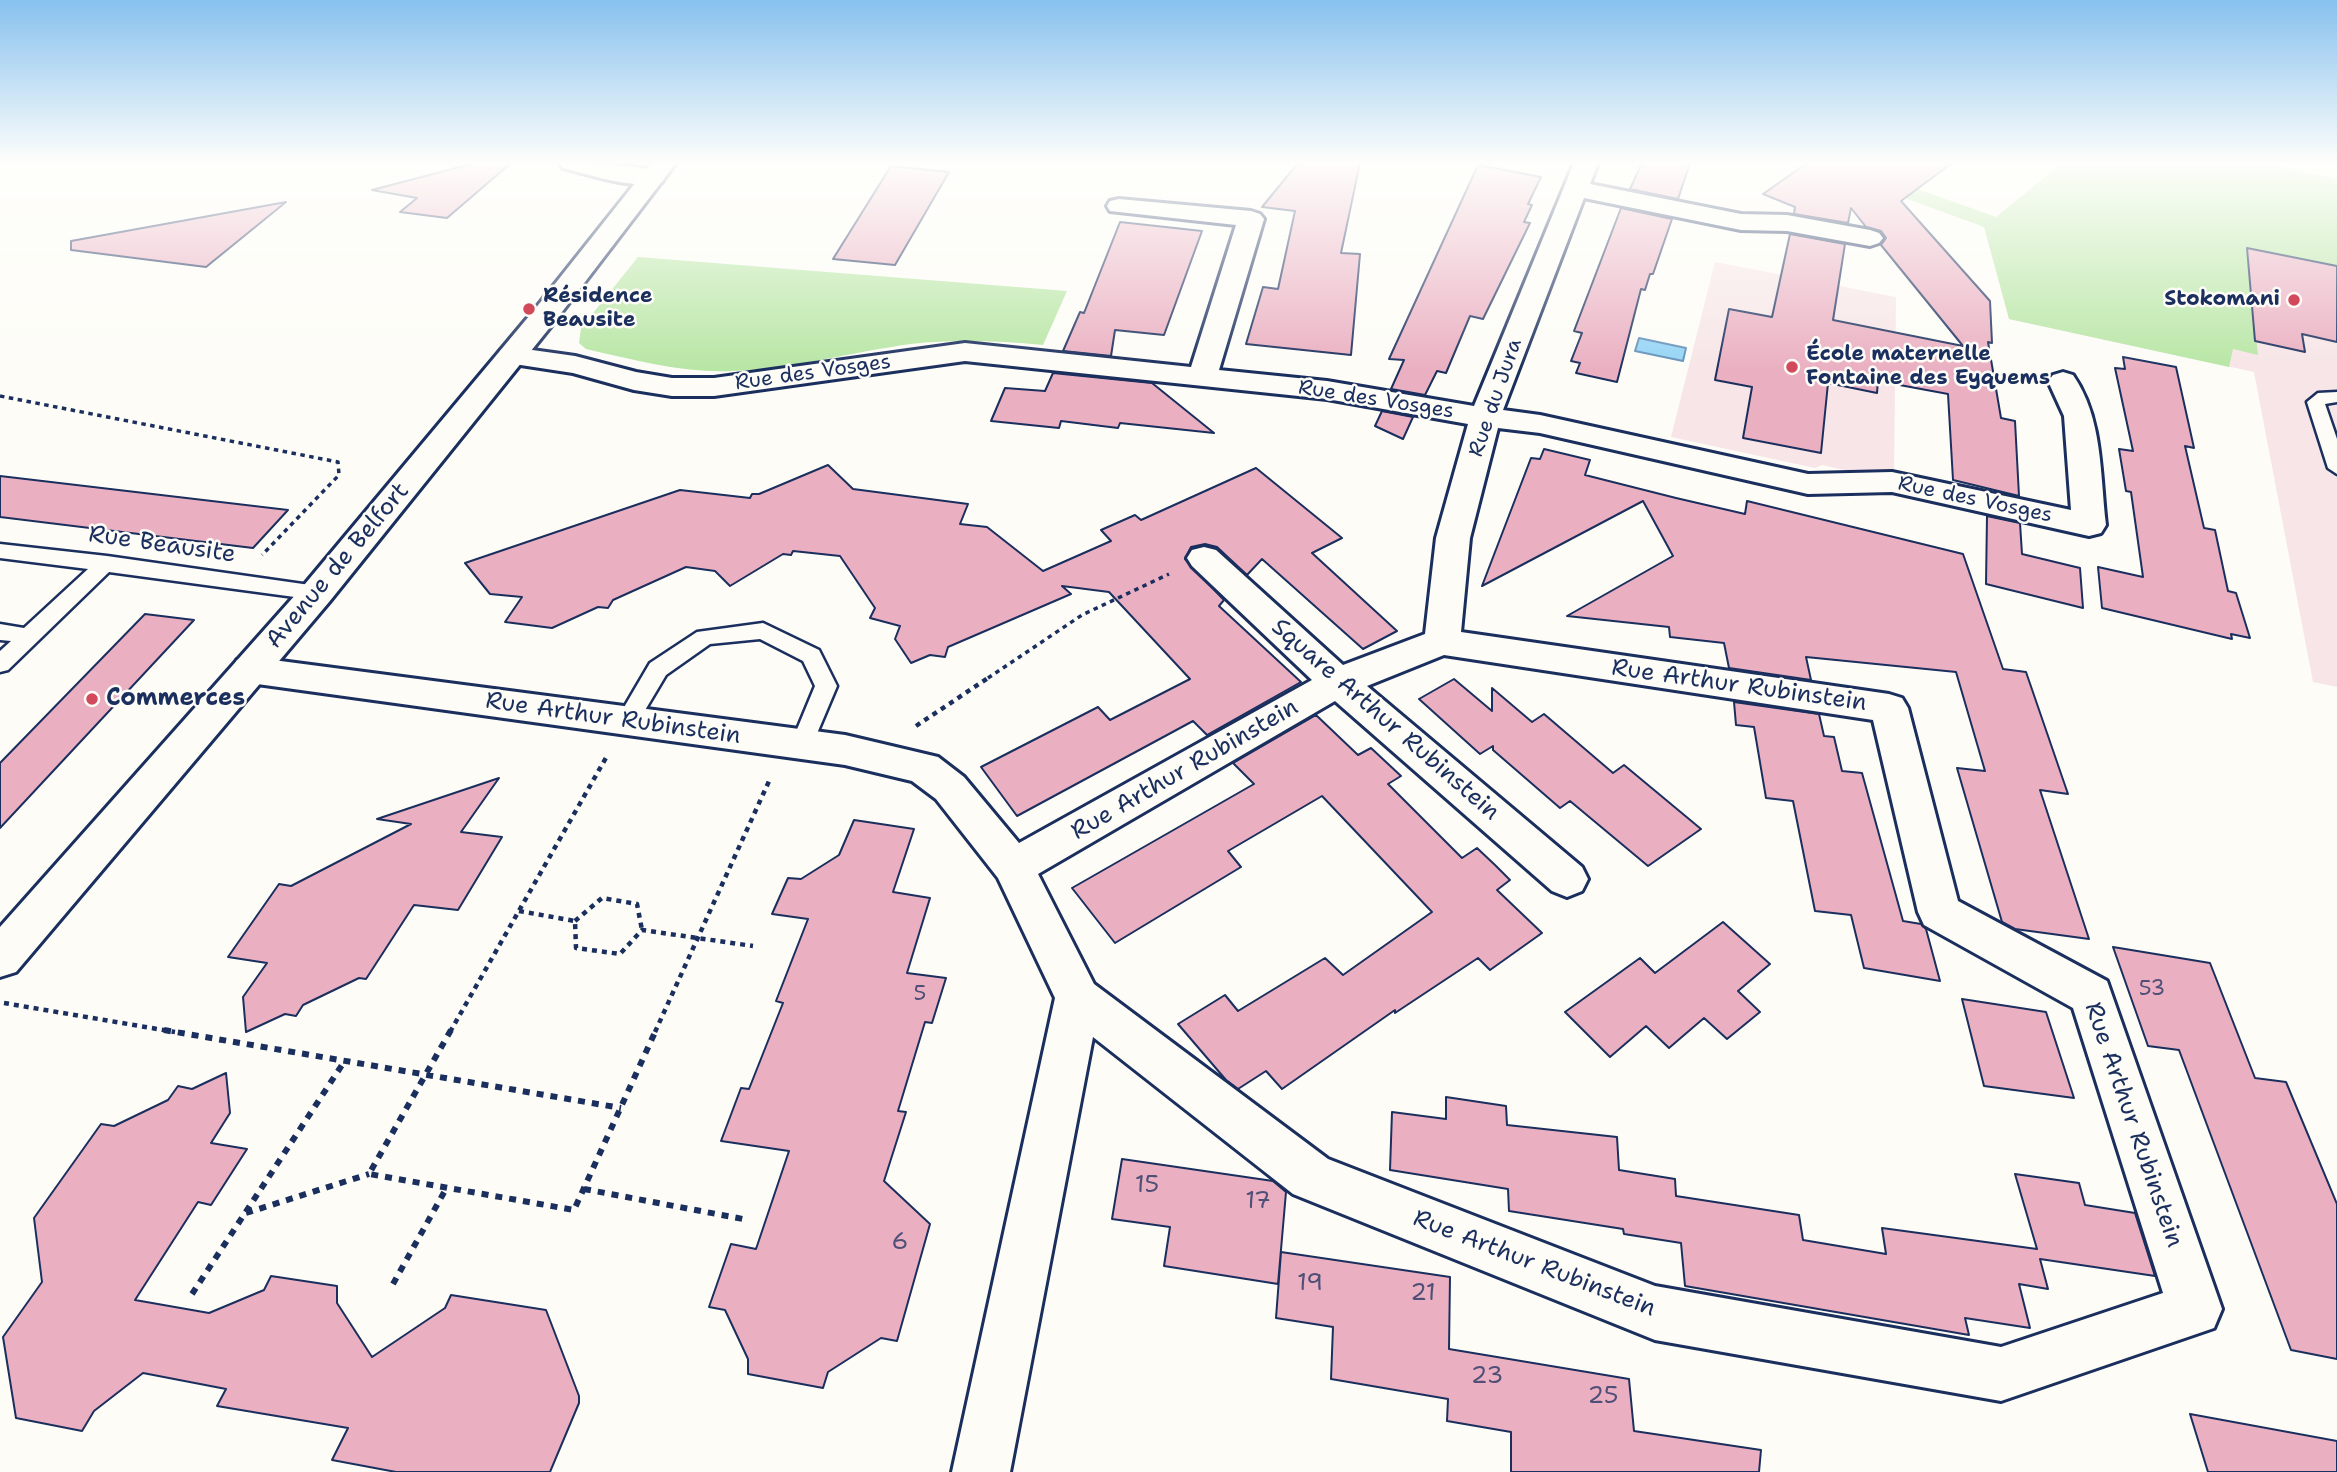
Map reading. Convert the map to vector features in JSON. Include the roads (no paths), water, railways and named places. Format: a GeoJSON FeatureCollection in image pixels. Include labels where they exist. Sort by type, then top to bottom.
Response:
{"type":"FeatureCollection","features":[{"type":"Feature","properties":{"kind":"street","name":"Avenue de Belfort"},"geometry":{"type":"LineString","coordinates":[[0,958],[317,593],[610,232]]}},
{"type":"Feature","properties":{"kind":"street"},"geometry":{"type":"LineString","coordinates":[[1203,376],[1247,232]]}},
{"type":"Feature","properties":{"kind":"street","name":"Rue du Jura"},"geometry":{"type":"LineString","coordinates":[[1442,642],[1453,538],[1485,417],[1559,232]]}},
{"type":"Feature","properties":{"kind":"street"},"geometry":{"type":"LineString","coordinates":[[1835,232],[1870,238]]}},
{"type":"Feature","properties":{"kind":"street","name":"Rue des Vosges"},"geometry":{"type":"LineString","coordinates":[[511,356],[575,365],[634,382],[672,387],[714,387],[965,352],[1203,376],[1327,390],[1541,424],[1808,484],[1892,482],[2089,525],[2079,416],[2063,381]]}},
{"type":"Feature","properties":{"kind":"street","name":"Square Arthur Rubinstein"},"geometry":{"type":"LineString","coordinates":[[1204,558],[1338,682],[1567,879]]}},
{"type":"Feature","properties":{"kind":"street","name":"Rue Arthur Rubinstein"},"geometry":{"type":"LineString","coordinates":[[250,670],[794,743],[924,768],[950,788],[1014,867],[1078,998],[1311,1177],[1655,1313],[2001,1374],[2196,1309],[2091,995],[1939,912],[1889,708],[1442,642],[1338,682],[1014,867]]}},
{"type":"Feature","properties":{"kind":"street"},"geometry":{"type":"LineString","coordinates":[[981,1472],[1078,998]]}},
{"type":"Feature","properties":{"kind":"lane"},"geometry":{"type":"LineString","coordinates":[[2337,397],[2324,397],[2316,402],[2337,468]]}},
{"type":"Feature","properties":{"kind":"lane","name":"Rue Beausite"},"geometry":{"type":"LineString","coordinates":[[0,551],[107,563],[317,593]]}},
{"type":"Feature","properties":{"kind":"lane"},"geometry":{"type":"LineString","coordinates":[[0,664],[107,563]]}},
{"type":"Feature","properties":{"kind":"lane"},"geometry":{"type":"LineString","coordinates":[[626,721],[658,669],[705,637],[763,631],[811,656],[825,686],[794,743]]}},
{"type":"Feature","properties":{"kind":"lane"},"geometry":{"type":"LineString","coordinates":[[0,632],[30,637]]}},
{"type":"Feature","properties":{"kind":"water"},"geometry":{"type":"Polygon","coordinates":[[[1639,338],[1686,348],[1683,361],[1635,351],[1639,338]]]}},
{"type":"Feature","properties":{"kind":"place","name":"Stokomani"},"geometry":{"type":"Point","coordinates":[2294,300]}},
{"type":"Feature","properties":{"kind":"place","name":"Résidence Beausite"},"geometry":{"type":"Point","coordinates":[529,309]}},
{"type":"Feature","properties":{"kind":"place","name":"École maternelle Fontaine des Eyquems"},"geometry":{"type":"Point","coordinates":[1792,367]}},
{"type":"Feature","properties":{"kind":"place","name":"Commerces"},"geometry":{"type":"Point","coordinates":[92,699]}}]}
